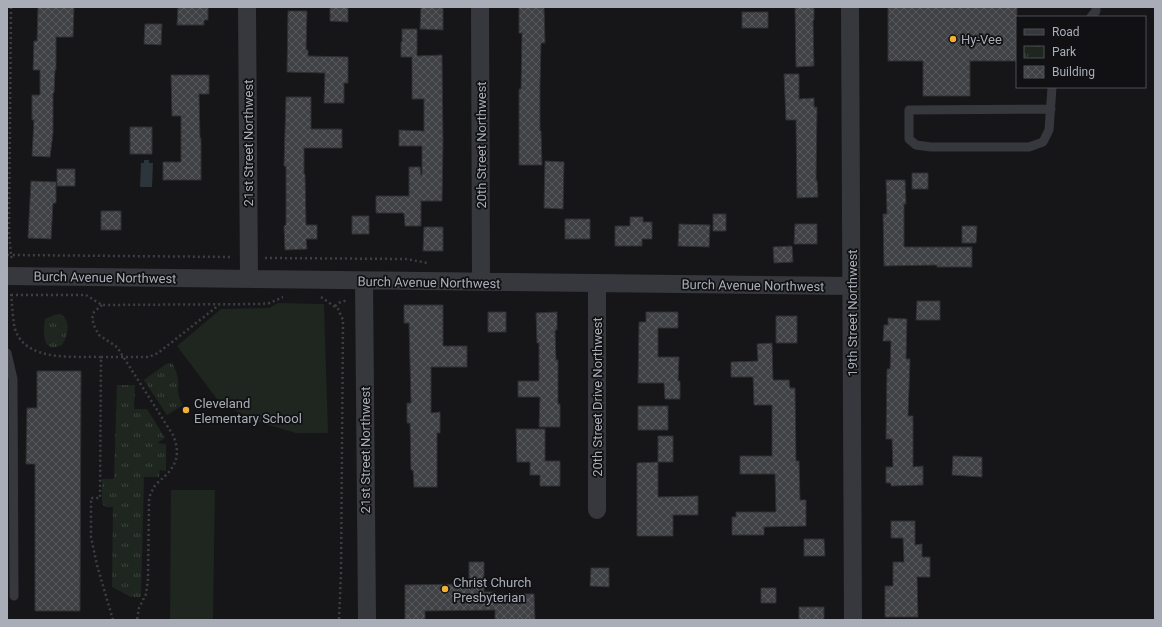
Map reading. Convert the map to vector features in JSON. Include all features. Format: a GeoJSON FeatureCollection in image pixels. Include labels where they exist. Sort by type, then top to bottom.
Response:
{"type":"FeatureCollection","features":[{"type":"Feature","properties":{"kind":"street","name":"21st Street Northwest"},"geometry":{"type":"LineString","coordinates":[[247,7],[249,279]]}},
{"type":"Feature","properties":{"kind":"street","name":"20th Street Northwest"},"geometry":{"type":"LineString","coordinates":[[480,7],[481,282]]}},
{"type":"Feature","properties":{"kind":"street","name":"19th Street Northwest"},"geometry":{"type":"LineString","coordinates":[[850,7],[852,170],[851,286],[853,620]]}},
{"type":"Feature","properties":{"kind":"street","name":"Burch Avenue Northwest"},"geometry":{"type":"LineString","coordinates":[[10,276],[851,286]]}},
{"type":"Feature","properties":{"kind":"street","name":"21st Street Northwest"},"geometry":{"type":"LineString","coordinates":[[364,281],[367,620]]}},
{"type":"Feature","properties":{"kind":"street","name":"20th Street Drive Northwest"},"geometry":{"type":"LineString","coordinates":[[597,284],[597,510]]}},
{"type":"Feature","properties":{"kind":"lane"},"geometry":{"type":"LineString","coordinates":[[1092,16],[1096,11],[1096,7]]}},
{"type":"Feature","properties":{"kind":"lane"},"geometry":{"type":"LineString","coordinates":[[1051,109],[908,110],[909,139],[916,146],[931,147],[1029,147],[1043,142],[1049,130],[1051,109],[1052,88]]}},
{"type":"Feature","properties":{"kind":"lane"},"geometry":{"type":"LineString","coordinates":[[7,353],[13,379],[14,596]]}},
{"type":"Feature","properties":{"kind":"path"},"geometry":{"type":"LineString","coordinates":[[11,7],[8,232],[11,255],[11,295],[16,331],[23,342],[33,350],[48,356],[149,357],[158,353],[219,304]]}},
{"type":"Feature","properties":{"kind":"path"},"geometry":{"type":"LineString","coordinates":[[7,255],[234,258]]}},
{"type":"Feature","properties":{"kind":"path"},"geometry":{"type":"LineString","coordinates":[[260,258],[406,259],[434,263]]}},
{"type":"Feature","properties":{"kind":"path"},"geometry":{"type":"LineString","coordinates":[[11,295],[86,295],[102,304],[262,304],[270,303],[288,295]]}},
{"type":"Feature","properties":{"kind":"path"},"geometry":{"type":"LineString","coordinates":[[316,296],[323,298],[335,306],[343,320],[341,574],[339,620]]}},
{"type":"Feature","properties":{"kind":"path"},"geometry":{"type":"LineString","coordinates":[[335,306],[347,300],[353,300]]}},
{"type":"Feature","properties":{"kind":"path"},"geometry":{"type":"LineString","coordinates":[[102,304],[94,312],[92,319],[95,328],[100,335],[116,347],[173,434],[177,445],[177,454],[171,471],[152,490],[149,500],[148,579],[146,594],[139,608],[137,620]]}},
{"type":"Feature","properties":{"kind":"path"},"geometry":{"type":"LineString","coordinates":[[101,356],[100,498],[90,498],[91,537],[97,565],[113,620]]}},
{"type":"Feature","properties":{"kind":"green space"},"geometry":{"type":"Polygon","coordinates":[[[278,303],[324,304],[328,433],[296,433],[255,421],[220,403],[177,346],[221,309],[269,308],[278,303]]]}},
{"type":"Feature","properties":{"kind":"green space"},"geometry":{"type":"Polygon","coordinates":[[[60,314],[66,320],[68,328],[66,337],[62,345],[51,347],[45,341],[45,319],[60,314]]]}},
{"type":"Feature","properties":{"kind":"green space"},"geometry":{"type":"Polygon","coordinates":[[[172,363],[177,375],[179,395],[183,405],[167,415],[144,380],[166,364],[172,363]]]}},
{"type":"Feature","properties":{"kind":"green space"},"geometry":{"type":"Polygon","coordinates":[[[117,385],[135,385],[134,409],[147,409],[165,438],[157,443],[166,444],[166,471],[160,470],[159,477],[144,477],[141,597],[131,597],[112,587],[113,507],[105,507],[102,503],[102,479],[114,479],[117,385]]]}},
{"type":"Feature","properties":{"kind":"green space"},"geometry":{"type":"Polygon","coordinates":[[[171,490],[215,490],[213,620],[170,620],[171,490]]]}},
{"type":"Feature","properties":{"kind":"shaded area"},"geometry":{"type":"Polygon","coordinates":[[[144,160],[149,160],[149,163],[153,163],[152,187],[140,187],[141,163],[144,163],[144,160]]]}},
{"type":"Feature","properties":{"kind":"building"},"geometry":{"type":"Polygon","coordinates":[[[38,7],[74,7],[73,37],[56,37],[56,70],[53,93],[53,133],[50,157],[32,156],[34,120],[32,120],[32,95],[40,95],[40,70],[33,70],[34,41],[37,41],[38,7]]]}},
{"type":"Feature","properties":{"kind":"building"},"geometry":{"type":"Polygon","coordinates":[[[178,7],[208,7],[208,20],[204,20],[204,25],[177,25],[178,7]]]}},
{"type":"Feature","properties":{"kind":"building"},"geometry":{"type":"Polygon","coordinates":[[[330,7],[348,7],[348,22],[330,21],[330,7]]]}},
{"type":"Feature","properties":{"kind":"building"},"geometry":{"type":"Polygon","coordinates":[[[421,7],[443,8],[443,30],[420,29],[421,7]]]}},
{"type":"Feature","properties":{"kind":"building"},"geometry":{"type":"Polygon","coordinates":[[[519,7],[544,7],[545,43],[541,43],[540,85],[542,165],[519,165],[519,89],[521,89],[522,33],[519,33],[519,7]]]}},
{"type":"Feature","properties":{"kind":"building"},"geometry":{"type":"Polygon","coordinates":[[[795,7],[814,7],[814,66],[796,67],[795,7]]]}},
{"type":"Feature","properties":{"kind":"building","name":"Hy-Vee"},"geometry":{"type":"Polygon","coordinates":[[[888,7],[1017,7],[1016,61],[970,61],[970,96],[923,96],[923,61],[888,61],[888,7]]]}},
{"type":"Feature","properties":{"kind":"building"},"geometry":{"type":"Polygon","coordinates":[[[288,11],[307,11],[306,50],[308,50],[308,56],[348,57],[348,83],[344,83],[344,103],[324,103],[325,73],[287,72],[288,11]]]}},
{"type":"Feature","properties":{"kind":"building"},"geometry":{"type":"Polygon","coordinates":[[[742,12],[768,12],[768,28],[742,28],[742,12]]]}},
{"type":"Feature","properties":{"kind":"building"},"geometry":{"type":"Polygon","coordinates":[[[145,24],[162,24],[161,45],[144,44],[145,24]]]}},
{"type":"Feature","properties":{"kind":"building"},"geometry":{"type":"Polygon","coordinates":[[[402,29],[417,29],[417,56],[442,55],[442,201],[421,201],[421,226],[405,226],[404,213],[376,213],[376,196],[409,196],[409,167],[420,167],[422,175],[422,146],[399,146],[399,130],[424,131],[424,99],[412,99],[412,57],[401,57],[402,29]]]}},
{"type":"Feature","properties":{"kind":"building"},"geometry":{"type":"Polygon","coordinates":[[[784,74],[799,74],[799,99],[814,98],[814,107],[817,107],[816,180],[818,197],[797,198],[796,120],[786,120],[784,74]]]}},
{"type":"Feature","properties":{"kind":"building"},"geometry":{"type":"Polygon","coordinates":[[[171,75],[209,75],[209,94],[199,94],[201,180],[163,180],[163,162],[181,162],[181,116],[172,116],[171,75]]]}},
{"type":"Feature","properties":{"kind":"building"},"geometry":{"type":"Polygon","coordinates":[[[286,97],[311,97],[311,129],[342,129],[342,148],[304,148],[306,225],[317,225],[317,239],[306,239],[307,249],[285,250],[284,226],[286,225],[286,166],[284,166],[286,97]]]}},
{"type":"Feature","properties":{"kind":"building"},"geometry":{"type":"Polygon","coordinates":[[[130,127],[152,127],[152,154],[130,154],[130,127]]]}},
{"type":"Feature","properties":{"kind":"building"},"geometry":{"type":"Polygon","coordinates":[[[545,161],[564,162],[563,209],[544,208],[545,161]]]}},
{"type":"Feature","properties":{"kind":"building"},"geometry":{"type":"Polygon","coordinates":[[[57,169],[75,169],[75,186],[57,186],[57,169]]]}},
{"type":"Feature","properties":{"kind":"building"},"geometry":{"type":"Polygon","coordinates":[[[912,173],[928,173],[928,189],[912,189],[912,173]]]}},
{"type":"Feature","properties":{"kind":"building"},"geometry":{"type":"Polygon","coordinates":[[[886,180],[905,180],[906,204],[904,204],[904,247],[972,247],[972,267],[937,267],[937,265],[884,266],[883,214],[887,214],[886,180]]]}},
{"type":"Feature","properties":{"kind":"building"},"geometry":{"type":"Polygon","coordinates":[[[31,181],[56,182],[56,203],[53,203],[51,239],[28,238],[31,181]]]}},
{"type":"Feature","properties":{"kind":"building"},"geometry":{"type":"Polygon","coordinates":[[[101,211],[121,211],[121,230],[101,230],[101,211]]]}},
{"type":"Feature","properties":{"kind":"building"},"geometry":{"type":"Polygon","coordinates":[[[713,214],[726,214],[726,231],[713,231],[713,214]]]}},
{"type":"Feature","properties":{"kind":"building"},"geometry":{"type":"Polygon","coordinates":[[[352,216],[369,216],[369,234],[352,234],[352,216]]]}},
{"type":"Feature","properties":{"kind":"building"},"geometry":{"type":"Polygon","coordinates":[[[630,217],[643,217],[643,222],[652,222],[652,239],[642,239],[642,246],[615,246],[615,226],[630,226],[630,217]]]}},
{"type":"Feature","properties":{"kind":"building"},"geometry":{"type":"Polygon","coordinates":[[[565,219],[590,219],[590,239],[565,239],[565,219]]]}},
{"type":"Feature","properties":{"kind":"building"},"geometry":{"type":"Polygon","coordinates":[[[679,224],[710,225],[709,247],[678,246],[679,224]]]}},
{"type":"Feature","properties":{"kind":"building"},"geometry":{"type":"Polygon","coordinates":[[[795,224],[817,224],[817,244],[794,244],[795,224]]]}},
{"type":"Feature","properties":{"kind":"building"},"geometry":{"type":"Polygon","coordinates":[[[962,226],[977,226],[976,243],[962,243],[962,226]]]}},
{"type":"Feature","properties":{"kind":"building"},"geometry":{"type":"Polygon","coordinates":[[[424,227],[443,227],[443,251],[423,251],[424,227]]]}},
{"type":"Feature","properties":{"kind":"building"},"geometry":{"type":"Polygon","coordinates":[[[792,246],[793,262],[774,263],[773,247],[792,246]]]}},
{"type":"Feature","properties":{"kind":"building"},"geometry":{"type":"Polygon","coordinates":[[[917,301],[940,301],[940,320],[916,320],[917,301]]]}},
{"type":"Feature","properties":{"kind":"building"},"geometry":{"type":"Polygon","coordinates":[[[404,305],[443,305],[443,346],[467,346],[467,367],[431,367],[431,413],[440,412],[440,433],[437,433],[437,487],[414,487],[413,470],[411,470],[410,423],[407,423],[407,403],[411,403],[409,323],[404,323],[404,305]]]}},
{"type":"Feature","properties":{"kind":"building"},"geometry":{"type":"Polygon","coordinates":[[[488,312],[506,312],[506,332],[488,332],[488,312]]]}},
{"type":"Feature","properties":{"kind":"building"},"geometry":{"type":"Polygon","coordinates":[[[557,312],[557,330],[555,330],[556,360],[558,360],[558,404],[560,404],[560,427],[539,427],[540,397],[518,397],[518,381],[539,381],[539,343],[537,343],[536,313],[557,312]]]}},
{"type":"Feature","properties":{"kind":"building"},"geometry":{"type":"Polygon","coordinates":[[[646,312],[678,312],[678,328],[658,328],[658,357],[679,357],[678,381],[680,381],[680,399],[665,399],[664,383],[638,383],[639,322],[646,322],[646,312]]]}},
{"type":"Feature","properties":{"kind":"building"},"geometry":{"type":"Polygon","coordinates":[[[776,316],[797,316],[797,343],[776,343],[776,316]]]}},
{"type":"Feature","properties":{"kind":"building"},"geometry":{"type":"Polygon","coordinates":[[[888,318],[907,319],[906,359],[910,359],[908,416],[913,416],[913,467],[923,466],[923,485],[891,486],[891,483],[886,483],[886,467],[893,467],[892,439],[886,439],[887,369],[890,369],[891,341],[883,341],[884,325],[888,325],[888,318]]]}},
{"type":"Feature","properties":{"kind":"building"},"geometry":{"type":"Polygon","coordinates":[[[772,343],[773,380],[789,380],[790,388],[795,388],[796,461],[799,461],[800,500],[806,500],[806,526],[764,527],[764,535],[732,535],[732,517],[736,517],[736,512],[776,512],[775,474],[740,474],[740,456],[772,456],[772,405],[754,405],[753,377],[731,377],[731,362],[758,361],[757,344],[772,343]]]}},
{"type":"Feature","properties":{"kind":"building"},"geometry":{"type":"Polygon","coordinates":[[[37,371],[81,371],[80,611],[35,611],[35,464],[26,464],[27,408],[37,408],[37,371]]]}},
{"type":"Feature","properties":{"kind":"building"},"geometry":{"type":"Polygon","coordinates":[[[638,406],[668,406],[668,430],[638,430],[638,406]]]}},
{"type":"Feature","properties":{"kind":"building"},"geometry":{"type":"Polygon","coordinates":[[[516,429],[545,429],[545,461],[560,461],[560,486],[540,486],[540,475],[530,475],[530,462],[517,462],[516,429]]]}},
{"type":"Feature","properties":{"kind":"building"},"geometry":{"type":"Polygon","coordinates":[[[658,436],[673,436],[673,462],[658,462],[658,436]]]}},
{"type":"Feature","properties":{"kind":"building"},"geometry":{"type":"Polygon","coordinates":[[[953,456],[982,457],[982,477],[952,475],[953,456]]]}},
{"type":"Feature","properties":{"kind":"building"},"geometry":{"type":"Polygon","coordinates":[[[658,462],[658,497],[698,496],[698,515],[673,515],[673,536],[637,536],[637,463],[658,462]]]}},
{"type":"Feature","properties":{"kind":"building"},"geometry":{"type":"Polygon","coordinates":[[[891,521],[915,521],[915,545],[922,544],[922,557],[930,557],[930,577],[917,577],[918,617],[885,617],[885,586],[893,586],[893,562],[904,562],[903,538],[891,538],[891,521]]]}},
{"type":"Feature","properties":{"kind":"building"},"geometry":{"type":"Polygon","coordinates":[[[804,539],[824,539],[825,556],[804,556],[804,539]]]}},
{"type":"Feature","properties":{"kind":"building","name":"Christ Church Presbyterian"},"geometry":{"type":"Polygon","coordinates":[[[469,562],[484,562],[484,592],[496,592],[496,594],[534,594],[535,620],[495,620],[495,610],[425,611],[425,620],[405,620],[405,585],[469,584],[469,562]]]}},
{"type":"Feature","properties":{"kind":"building"},"geometry":{"type":"Polygon","coordinates":[[[591,568],[609,568],[609,587],[590,586],[591,568]]]}},
{"type":"Feature","properties":{"kind":"building"},"geometry":{"type":"Polygon","coordinates":[[[761,588],[776,588],[776,603],[761,603],[761,588]]]}},
{"type":"Feature","properties":{"kind":"building"},"geometry":{"type":"Polygon","coordinates":[[[799,607],[824,607],[824,620],[799,620],[799,607]]]}},
{"type":"Feature","properties":{"kind":"place","name":"Hy-Vee"},"geometry":{"type":"Point","coordinates":[953,39]}},
{"type":"Feature","properties":{"kind":"place","name":"Cleveland Elementary School"},"geometry":{"type":"Point","coordinates":[186,410]}},
{"type":"Feature","properties":{"kind":"place","name":"Christ Church Presbyterian"},"geometry":{"type":"Point","coordinates":[445,589]}}]}
